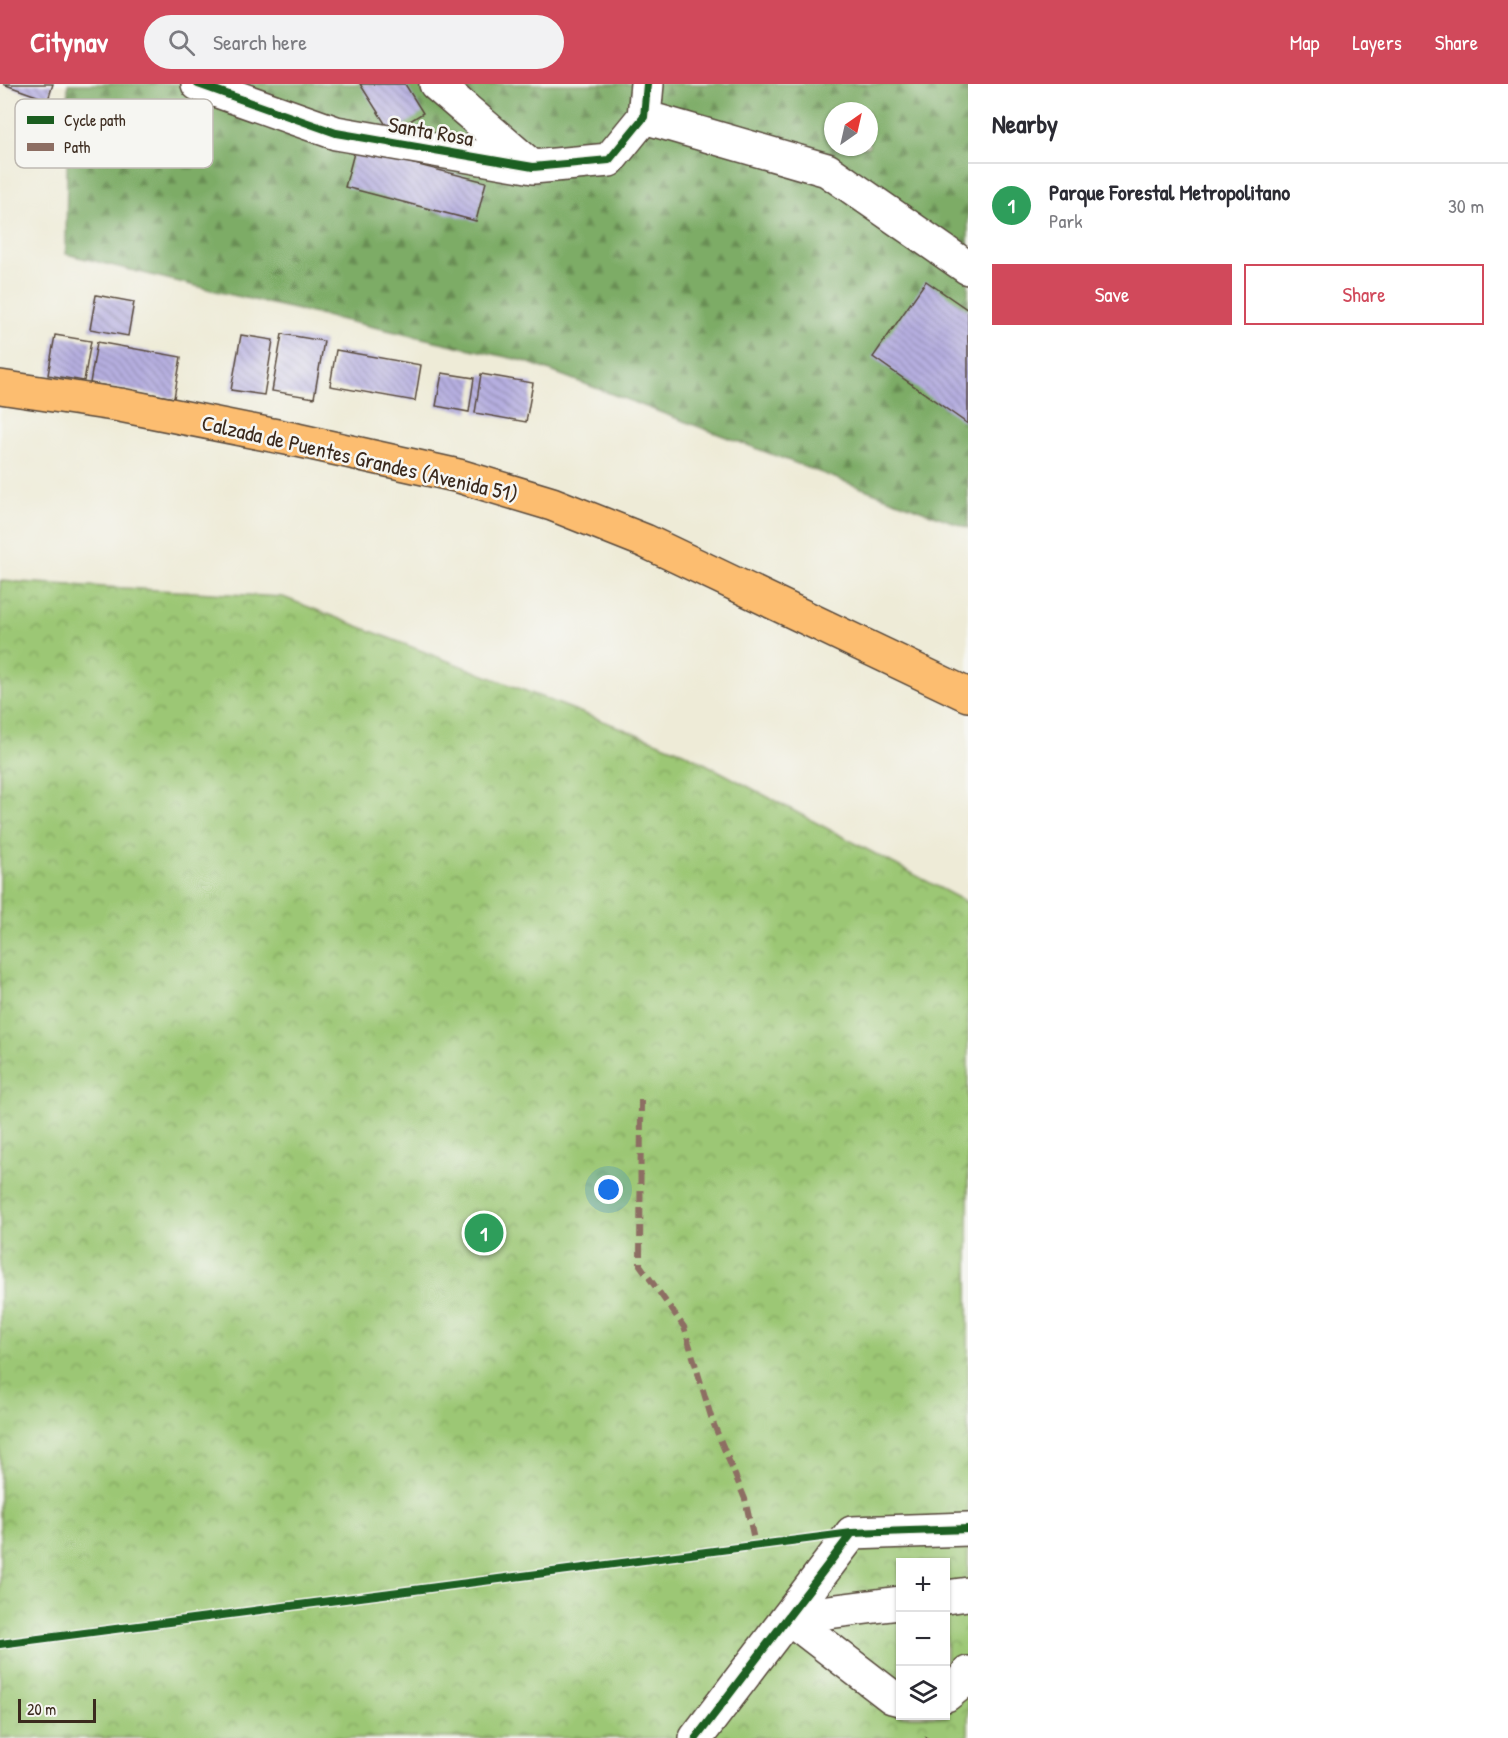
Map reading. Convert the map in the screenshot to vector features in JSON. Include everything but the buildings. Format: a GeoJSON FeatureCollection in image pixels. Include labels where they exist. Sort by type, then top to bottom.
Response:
{"type":"FeatureCollection","features":[{"type":"Feature","properties":{"kind":"main road","name":"Calzada de Puentes Grandes (Avenida 51)"},"geometry":{"type":"LineString","coordinates":[[0,387],[120,405],[297,440],[459,476],[552,504],[645,541],[968,695]]}},
{"type":"Feature","properties":{"kind":"street","name":"Santa Rosa"},"geometry":{"type":"LineString","coordinates":[[198,84],[336,133],[533,167],[609,160],[644,117]]}},
{"type":"Feature","properties":{"kind":"street"},"geometry":{"type":"LineString","coordinates":[[436,84],[533,167]]}},
{"type":"Feature","properties":{"kind":"street"},"geometry":{"type":"LineString","coordinates":[[646,84],[644,117],[827,170],[968,268]]}},
{"type":"Feature","properties":{"kind":"street"},"geometry":{"type":"LineString","coordinates":[[696,1738],[852,1533],[968,1529]]}},
{"type":"Feature","properties":{"kind":"street"},"geometry":{"type":"LineString","coordinates":[[950,1596],[968,1594]]}},
{"type":"Feature","properties":{"kind":"street"},"geometry":{"type":"LineString","coordinates":[[788,1617],[896,1604]]}},
{"type":"Feature","properties":{"kind":"street"},"geometry":{"type":"LineString","coordinates":[[788,1617],[896,1698]]}},
{"type":"Feature","properties":{"kind":"street"},"geometry":{"type":"LineString","coordinates":[[950,1691],[961,1683],[968,1673]]}},
{"type":"Feature","properties":{"kind":"green space"},"geometry":{"type":"Polygon","coordinates":[[[68,84],[968,84],[968,528],[524,361],[232,295],[66,254],[67,168],[213,168],[213,99],[68,99],[68,84]]]}},
{"type":"Feature","properties":{"kind":"green space"},"geometry":{"type":"Polygon","coordinates":[[[0,581],[283,597],[683,752],[968,903],[968,1738],[0,1738],[0,581]]]}},
{"type":"Feature","properties":{"kind":"marked path"},"geometry":{"type":"LineString","coordinates":[[641,1100],[640,1265],[684,1327],[712,1420],[745,1499],[755,1544]]}},
{"type":"Feature","properties":{"kind":"cycle path"},"geometry":{"type":"LineString","coordinates":[[198,84],[336,133],[533,167],[609,160],[644,117],[647,84]]}},
{"type":"Feature","properties":{"kind":"cycle path"},"geometry":{"type":"LineString","coordinates":[[696,1738],[852,1533],[968,1529]]}},
{"type":"Feature","properties":{"kind":"cycle path"},"geometry":{"type":"LineString","coordinates":[[0,1644],[852,1533]]}},
{"type":"Feature","properties":{"kind":"place","name":"Parque Forestal Metropolitano"},"geometry":{"type":"Point","coordinates":[484,1233]}}]}
